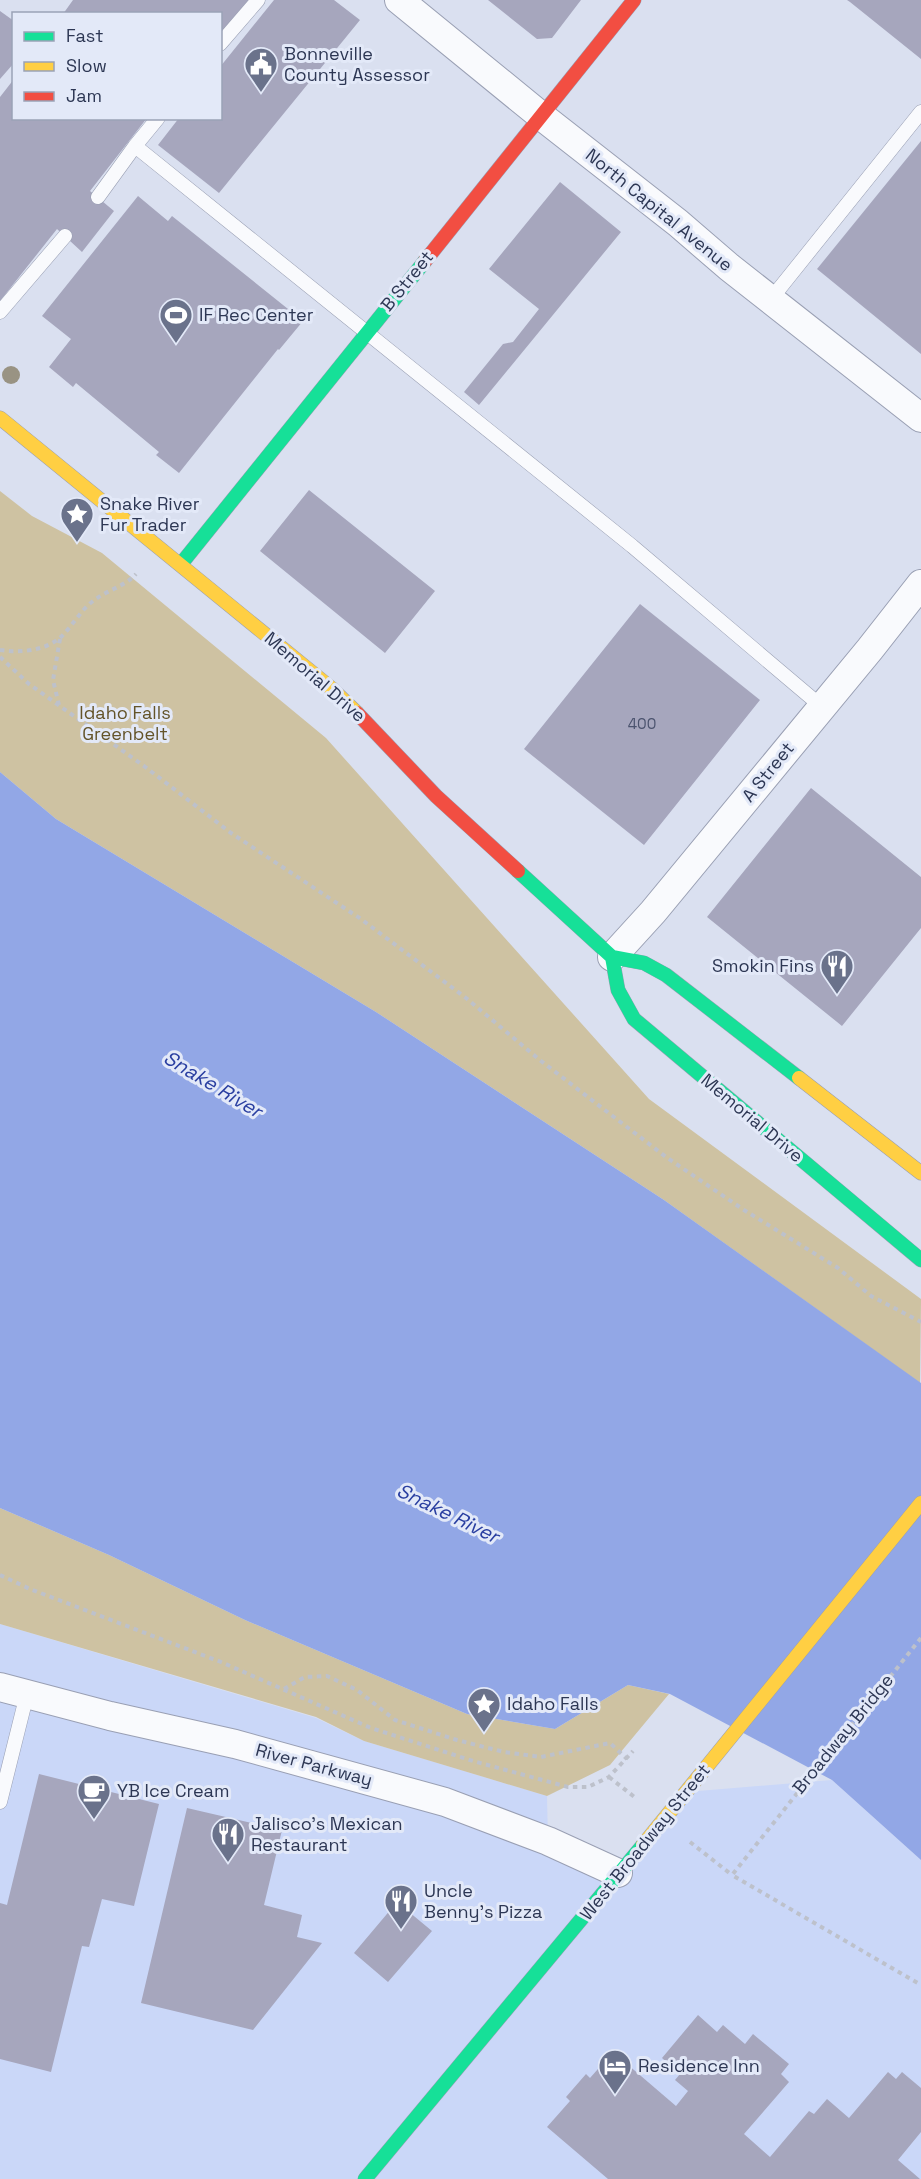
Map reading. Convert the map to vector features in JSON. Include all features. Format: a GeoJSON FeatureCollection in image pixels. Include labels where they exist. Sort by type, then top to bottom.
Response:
{"type":"FeatureCollection","features":[{"type":"Feature","properties":{"kind":"main road","name":"B Street"},"geometry":{"type":"LineString","coordinates":[[181,564],[634,0]]}},
{"type":"Feature","properties":{"kind":"main road","name":"Memorial Drive"},"geometry":{"type":"LineString","coordinates":[[0,418],[181,564],[351,706],[436,796],[612,957],[618,990],[634,1019],[921,1260]]}},
{"type":"Feature","properties":{"kind":"main road"},"geometry":{"type":"LineString","coordinates":[[612,957],[644,963],[666,975],[921,1173]]}},
{"type":"Feature","properties":{"kind":"main road","name":"West Broadway Street"},"geometry":{"type":"LineString","coordinates":[[365,2179],[686,1792],[921,1503]]}},
{"type":"Feature","properties":{"kind":"street","name":"North Capital Avenue"},"geometry":{"type":"LineString","coordinates":[[399,0],[678,223],[729,267],[921,418]]}},
{"type":"Feature","properties":{"kind":"street","name":"A Street"},"geometry":{"type":"LineString","coordinates":[[612,957],[653,912],[921,584]]}},
{"type":"Feature","properties":{"kind":"street","name":"River Parkway"},"geometry":{"type":"LineString","coordinates":[[13,1691],[235,1744],[446,1802],[548,1841],[618,1873]]}},
{"type":"Feature","properties":{"kind":"lane"},"geometry":{"type":"LineString","coordinates":[[222,42],[258,0]]}},
{"type":"Feature","properties":{"kind":"lane"},"geometry":{"type":"LineString","coordinates":[[771,299],[921,112]]}},
{"type":"Feature","properties":{"kind":"lane"},"geometry":{"type":"LineString","coordinates":[[98,197],[156,120]]}},
{"type":"Feature","properties":{"kind":"lane"},"geometry":{"type":"LineString","coordinates":[[135,146],[632,546],[821,706]]}},
{"type":"Feature","properties":{"kind":"lane"},"geometry":{"type":"LineString","coordinates":[[0,312],[65,236]]}},
{"type":"Feature","properties":{"kind":"lane"},"geometry":{"type":"LineString","coordinates":[[0,1802],[13,1691]]}},
{"type":"Feature","properties":{"kind":"path"},"geometry":{"type":"LineString","coordinates":[[0,650],[21,652],[39,648],[60,638],[94,600],[128,583],[143,567]]}},
{"type":"Feature","properties":{"kind":"path"},"geometry":{"type":"LineString","coordinates":[[59,705],[53,680],[60,638]]}},
{"type":"Feature","properties":{"kind":"path"},"geometry":{"type":"LineString","coordinates":[[0,657],[29,684],[144,766],[231,833],[361,919],[466,998],[550,1068],[666,1157],[744,1210],[838,1268],[871,1296],[921,1322]]}},
{"type":"Feature","properties":{"kind":"path"},"geometry":{"type":"LineString","coordinates":[[0,1575],[221,1662],[371,1728],[473,1761],[568,1787],[588,1787],[609,1777],[633,1751]]}},
{"type":"Feature","properties":{"kind":"path","name":"Broadway Bridge"},"geometry":{"type":"LineString","coordinates":[[732,1875],[921,1638]]}},
{"type":"Feature","properties":{"kind":"path"},"geometry":{"type":"LineString","coordinates":[[284,1689],[304,1677],[327,1676],[357,1690],[395,1720],[457,1740],[504,1752],[541,1757],[610,1743],[627,1759]]}},
{"type":"Feature","properties":{"kind":"path"},"geometry":{"type":"LineString","coordinates":[[609,1777],[614,1781]]}},
{"type":"Feature","properties":{"kind":"path"},"geometry":{"type":"LineString","coordinates":[[726,1870],[921,1986]]}},
{"type":"Feature","properties":{"kind":"shaded area"},"geometry":{"type":"Polygon","coordinates":[[[0,1624],[316,1718],[364,1741],[547,1796],[548,1841],[618,1873],[686,1792],[832,1780],[921,1860],[921,2179],[0,2179],[0,1624]]]}},
{"type":"Feature","properties":{"kind":"green space","name":"Idaho Falls Greenbelt"},"geometry":{"type":"Polygon","coordinates":[[[0,491],[32,516],[102,553],[326,738],[649,1099],[921,1299],[920,1383],[664,1200],[376,1012],[56,819],[0,772],[0,491]]]}},
{"type":"Feature","properties":{"kind":"green space"},"geometry":{"type":"Polygon","coordinates":[[[0,1508],[109,1555],[245,1620],[467,1714],[555,1729],[628,1685],[669,1694],[610,1765],[547,1796],[364,1741],[316,1717],[0,1624],[0,1508]]]}},
{"type":"Feature","properties":{"kind":"water","name":"Snake River"},"geometry":{"type":"Polygon","coordinates":[[[0,772],[56,819],[376,1012],[664,1200],[921,1383],[921,1860],[832,1780],[670,1694],[628,1685],[555,1729],[467,1714],[245,1620],[109,1555],[0,1508],[0,772]]]}},
{"type":"Feature","properties":{"kind":"building"},"geometry":{"type":"Polygon","coordinates":[[[73,0],[251,0],[222,35],[222,12],[64,12],[73,0]]]}},
{"type":"Feature","properties":{"kind":"building","name":"Bonneville County Assessor"},"geometry":{"type":"Polygon","coordinates":[[[274,0],[334,0],[360,20],[219,193],[158,145],[177,120],[222,120],[222,65],[274,0]]]}},
{"type":"Feature","properties":{"kind":"building"},"geometry":{"type":"Polygon","coordinates":[[[488,0],[581,0],[552,38],[537,39],[488,0]]]}},
{"type":"Feature","properties":{"kind":"building"},"geometry":{"type":"Polygon","coordinates":[[[847,0],[921,0],[921,59],[850,2],[847,0]]]}},
{"type":"Feature","properties":{"kind":"building"},"geometry":{"type":"Polygon","coordinates":[[[0,11],[12,20],[12,65],[0,79],[0,11]]]}},
{"type":"Feature","properties":{"kind":"building"},"geometry":{"type":"Polygon","coordinates":[[[12,82],[12,120],[145,120],[90,191],[114,211],[82,252],[57,229],[0,301],[0,97],[12,82]]]}},
{"type":"Feature","properties":{"kind":"building"},"geometry":{"type":"Polygon","coordinates":[[[921,141],[921,354],[817,269],[921,141]]]}},
{"type":"Feature","properties":{"kind":"building"},"geometry":{"type":"Polygon","coordinates":[[[560,182],[621,232],[479,405],[464,392],[503,344],[513,342],[539,309],[489,269],[560,182]]]}},
{"type":"Feature","properties":{"kind":"building","name":"IF Rec Center"},"geometry":{"type":"Polygon","coordinates":[[[138,196],[168,221],[172,216],[303,321],[179,473],[156,455],[159,452],[76,383],[73,387],[49,367],[71,339],[42,316],[138,196]]]}},
{"type":"Feature","properties":{"kind":"building"},"geometry":{"type":"Polygon","coordinates":[[[309,490],[435,591],[385,653],[260,551],[309,490]]]}},
{"type":"Feature","properties":{"kind":"building"},"geometry":{"type":"Polygon","coordinates":[[[640,604],[760,700],[644,845],[524,749],[640,604]]]}},
{"type":"Feature","properties":{"kind":"building"},"geometry":{"type":"Polygon","coordinates":[[[811,788],[921,877],[921,928],[842,1026],[707,917],[811,788]]]}},
{"type":"Feature","properties":{"kind":"building"},"geometry":{"type":"Polygon","coordinates":[[[39,1774],[159,1804],[134,1906],[102,1899],[89,1947],[82,1946],[51,2072],[0,2059],[0,1903],[7,1905],[39,1774]]]}},
{"type":"Feature","properties":{"kind":"building"},"geometry":{"type":"Polygon","coordinates":[[[187,1808],[282,1830],[264,1905],[302,1915],[297,1937],[322,1943],[253,2030],[141,2003],[187,1808]]]}},
{"type":"Feature","properties":{"kind":"building"},"geometry":{"type":"Polygon","coordinates":[[[397,1902],[432,1931],[388,1982],[354,1953],[397,1902]]]}},
{"type":"Feature","properties":{"kind":"building","name":"Residence Inn"},"geometry":{"type":"Polygon","coordinates":[[[698,2015],[717,2032],[723,2025],[745,2044],[753,2034],[789,2064],[781,2074],[789,2082],[744,2134],[770,2157],[809,2111],[814,2114],[827,2099],[849,2118],[888,2072],[896,2079],[902,2072],[921,2088],[921,2132],[898,2160],[920,2179],[608,2179],[547,2127],[570,2101],[566,2097],[586,2074],[590,2078],[613,2052],[676,2106],[688,2091],[675,2080],[680,2074],[662,2058],[698,2015]]]}},
{"type":"Feature","properties":{"kind":"traffic: fast"},"geometry":{"type":"LineString","coordinates":[[181,564],[425,261]]}},
{"type":"Feature","properties":{"kind":"traffic: fast"},"geometry":{"type":"LineString","coordinates":[[518,871],[612,957],[644,963],[666,975],[799,1078]]}},
{"type":"Feature","properties":{"kind":"traffic: fast"},"geometry":{"type":"LineString","coordinates":[[612,957],[618,990],[634,1019],[921,1260]]}},
{"type":"Feature","properties":{"kind":"traffic: fast"},"geometry":{"type":"LineString","coordinates":[[365,2179],[643,1845]]}},
{"type":"Feature","properties":{"kind":"traffic: slow"},"geometry":{"type":"LineString","coordinates":[[0,418],[331,688],[357,713]]}},
{"type":"Feature","properties":{"kind":"traffic: slow"},"geometry":{"type":"LineString","coordinates":[[799,1078],[921,1173]]}},
{"type":"Feature","properties":{"kind":"traffic: slow"},"geometry":{"type":"LineString","coordinates":[[643,1845],[921,1503]]}},
{"type":"Feature","properties":{"kind":"traffic: jam"},"geometry":{"type":"LineString","coordinates":[[425,261],[634,0]]}},
{"type":"Feature","properties":{"kind":"traffic: jam"},"geometry":{"type":"LineString","coordinates":[[357,713],[436,796],[518,871]]}},
{"type":"Feature","properties":{"kind":"place","name":"Bonneville County Assessor"},"geometry":{"type":"Point","coordinates":[261,93]}},
{"type":"Feature","properties":{"kind":"place","name":"IF Rec Center"},"geometry":{"type":"Point","coordinates":[176,344]}},
{"type":"Feature","properties":{"kind":"place","name":"Snake River Fur Trader"},"geometry":{"type":"Point","coordinates":[77,543]}},
{"type":"Feature","properties":{"kind":"place","name":"Smokin Fins"},"geometry":{"type":"Point","coordinates":[837,995]}},
{"type":"Feature","properties":{"kind":"place","name":"Idaho Falls"},"geometry":{"type":"Point","coordinates":[484,1733]}},
{"type":"Feature","properties":{"kind":"place","name":"YB Ice Cream"},"geometry":{"type":"Point","coordinates":[94,1820]}},
{"type":"Feature","properties":{"kind":"place","name":"Jalisco's Mexican Restaurant"},"geometry":{"type":"Point","coordinates":[228,1863]}},
{"type":"Feature","properties":{"kind":"place","name":"Uncle Benny's Pizza"},"geometry":{"type":"Point","coordinates":[401,1930]}},
{"type":"Feature","properties":{"kind":"place","name":"Residence Inn"},"geometry":{"type":"Point","coordinates":[615,2095]}}]}
